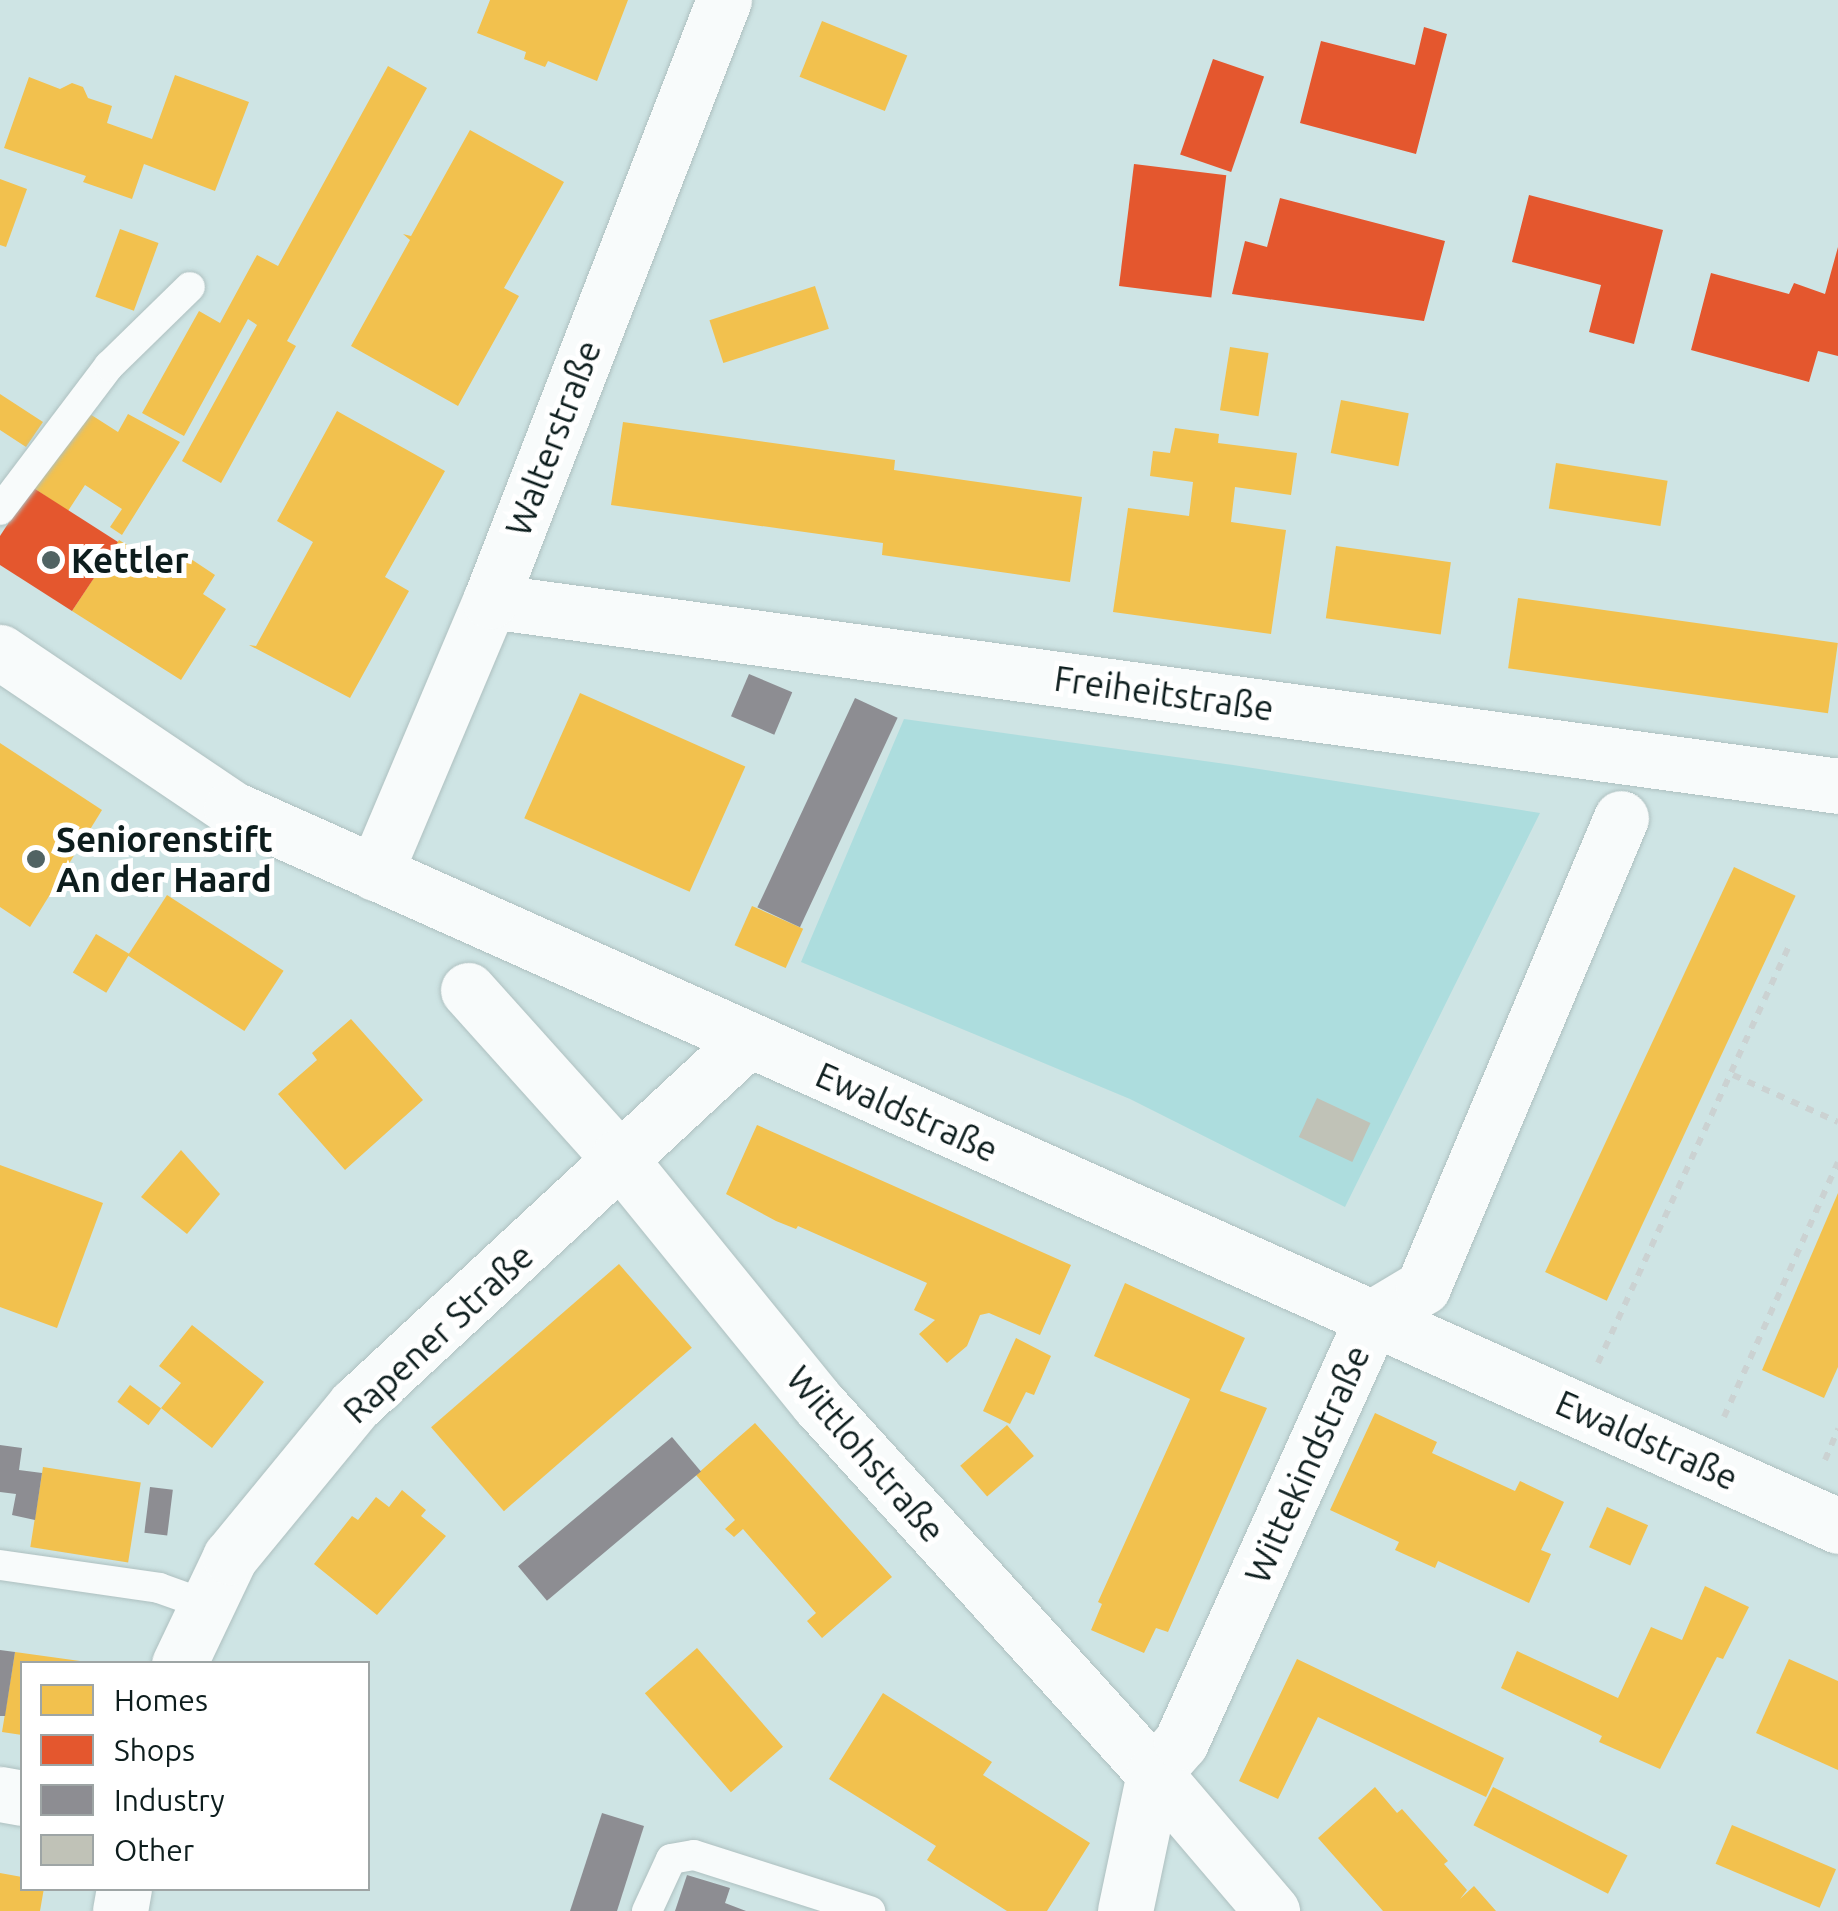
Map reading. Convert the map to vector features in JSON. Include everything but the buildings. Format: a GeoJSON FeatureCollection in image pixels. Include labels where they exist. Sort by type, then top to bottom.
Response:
{"type":"FeatureCollection","features":[{"type":"Feature","properties":{"kind":"street","name":"Walterstraße"},"geometry":{"type":"LineString","coordinates":[[375,873],[490,601],[724,0]]}},
{"type":"Feature","properties":{"kind":"street","name":"Freiheitstraße"},"geometry":{"type":"LineString","coordinates":[[490,601],[1838,786]]}},
{"type":"Feature","properties":{"kind":"street","name":"Ewaldstraße"},"geometry":{"type":"LineString","coordinates":[[0,652],[232,808],[746,1042],[1838,1526]]}},
{"type":"Feature","properties":{"kind":"street","name":"Wittekindstraße"},"geometry":{"type":"LineString","coordinates":[[1125,1911],[1154,1773],[1181,1742],[1373,1317],[1423,1287],[1621,818]]}},
{"type":"Feature","properties":{"kind":"street","name":"Wittlohstraße"},"geometry":{"type":"LineString","coordinates":[[468,990],[618,1157],[818,1403],[1154,1773],[1272,1911]]}},
{"type":"Feature","properties":{"kind":"street","name":"Rapener Straße"},"geometry":{"type":"LineString","coordinates":[[180,1661],[230,1557],[356,1405],[545,1232],[618,1157],[746,1042]]}},
{"type":"Feature","properties":{"kind":"lane"},"geometry":{"type":"LineString","coordinates":[[0,510],[109,366],[190,286]]}},
{"type":"Feature","properties":{"kind":"lane"},"geometry":{"type":"LineString","coordinates":[[0,1564],[160,1588],[207,1605]]}},
{"type":"Feature","properties":{"kind":"lane"},"geometry":{"type":"LineString","coordinates":[[647,1911],[670,1859],[694,1855],[870,1911]]}},
{"type":"Feature","properties":{"kind":"path"},"geometry":{"type":"LineString","coordinates":[[1598,1364],[1789,946]]}},
{"type":"Feature","properties":{"kind":"path"},"geometry":{"type":"LineString","coordinates":[[1733,1075],[1838,1122]]}},
{"type":"Feature","properties":{"kind":"path"},"geometry":{"type":"LineString","coordinates":[[1723,1418],[1838,1162]]}},
{"type":"Feature","properties":{"kind":"path"},"geometry":{"type":"LineString","coordinates":[[1824,1461],[1838,1430]]}},
{"type":"Feature","properties":{"kind":"shaded area"},"geometry":{"type":"Polygon","coordinates":[[[904,719],[1540,813],[1345,1207],[1130,1099],[801,962],[904,719]]]}},
{"type":"Feature","properties":{"kind":"place","name":"Kettler"},"geometry":{"type":"Point","coordinates":[51,560]}},
{"type":"Feature","properties":{"kind":"place","name":"Seniorenstift An der Haard"},"geometry":{"type":"Point","coordinates":[36,859]}}]}
